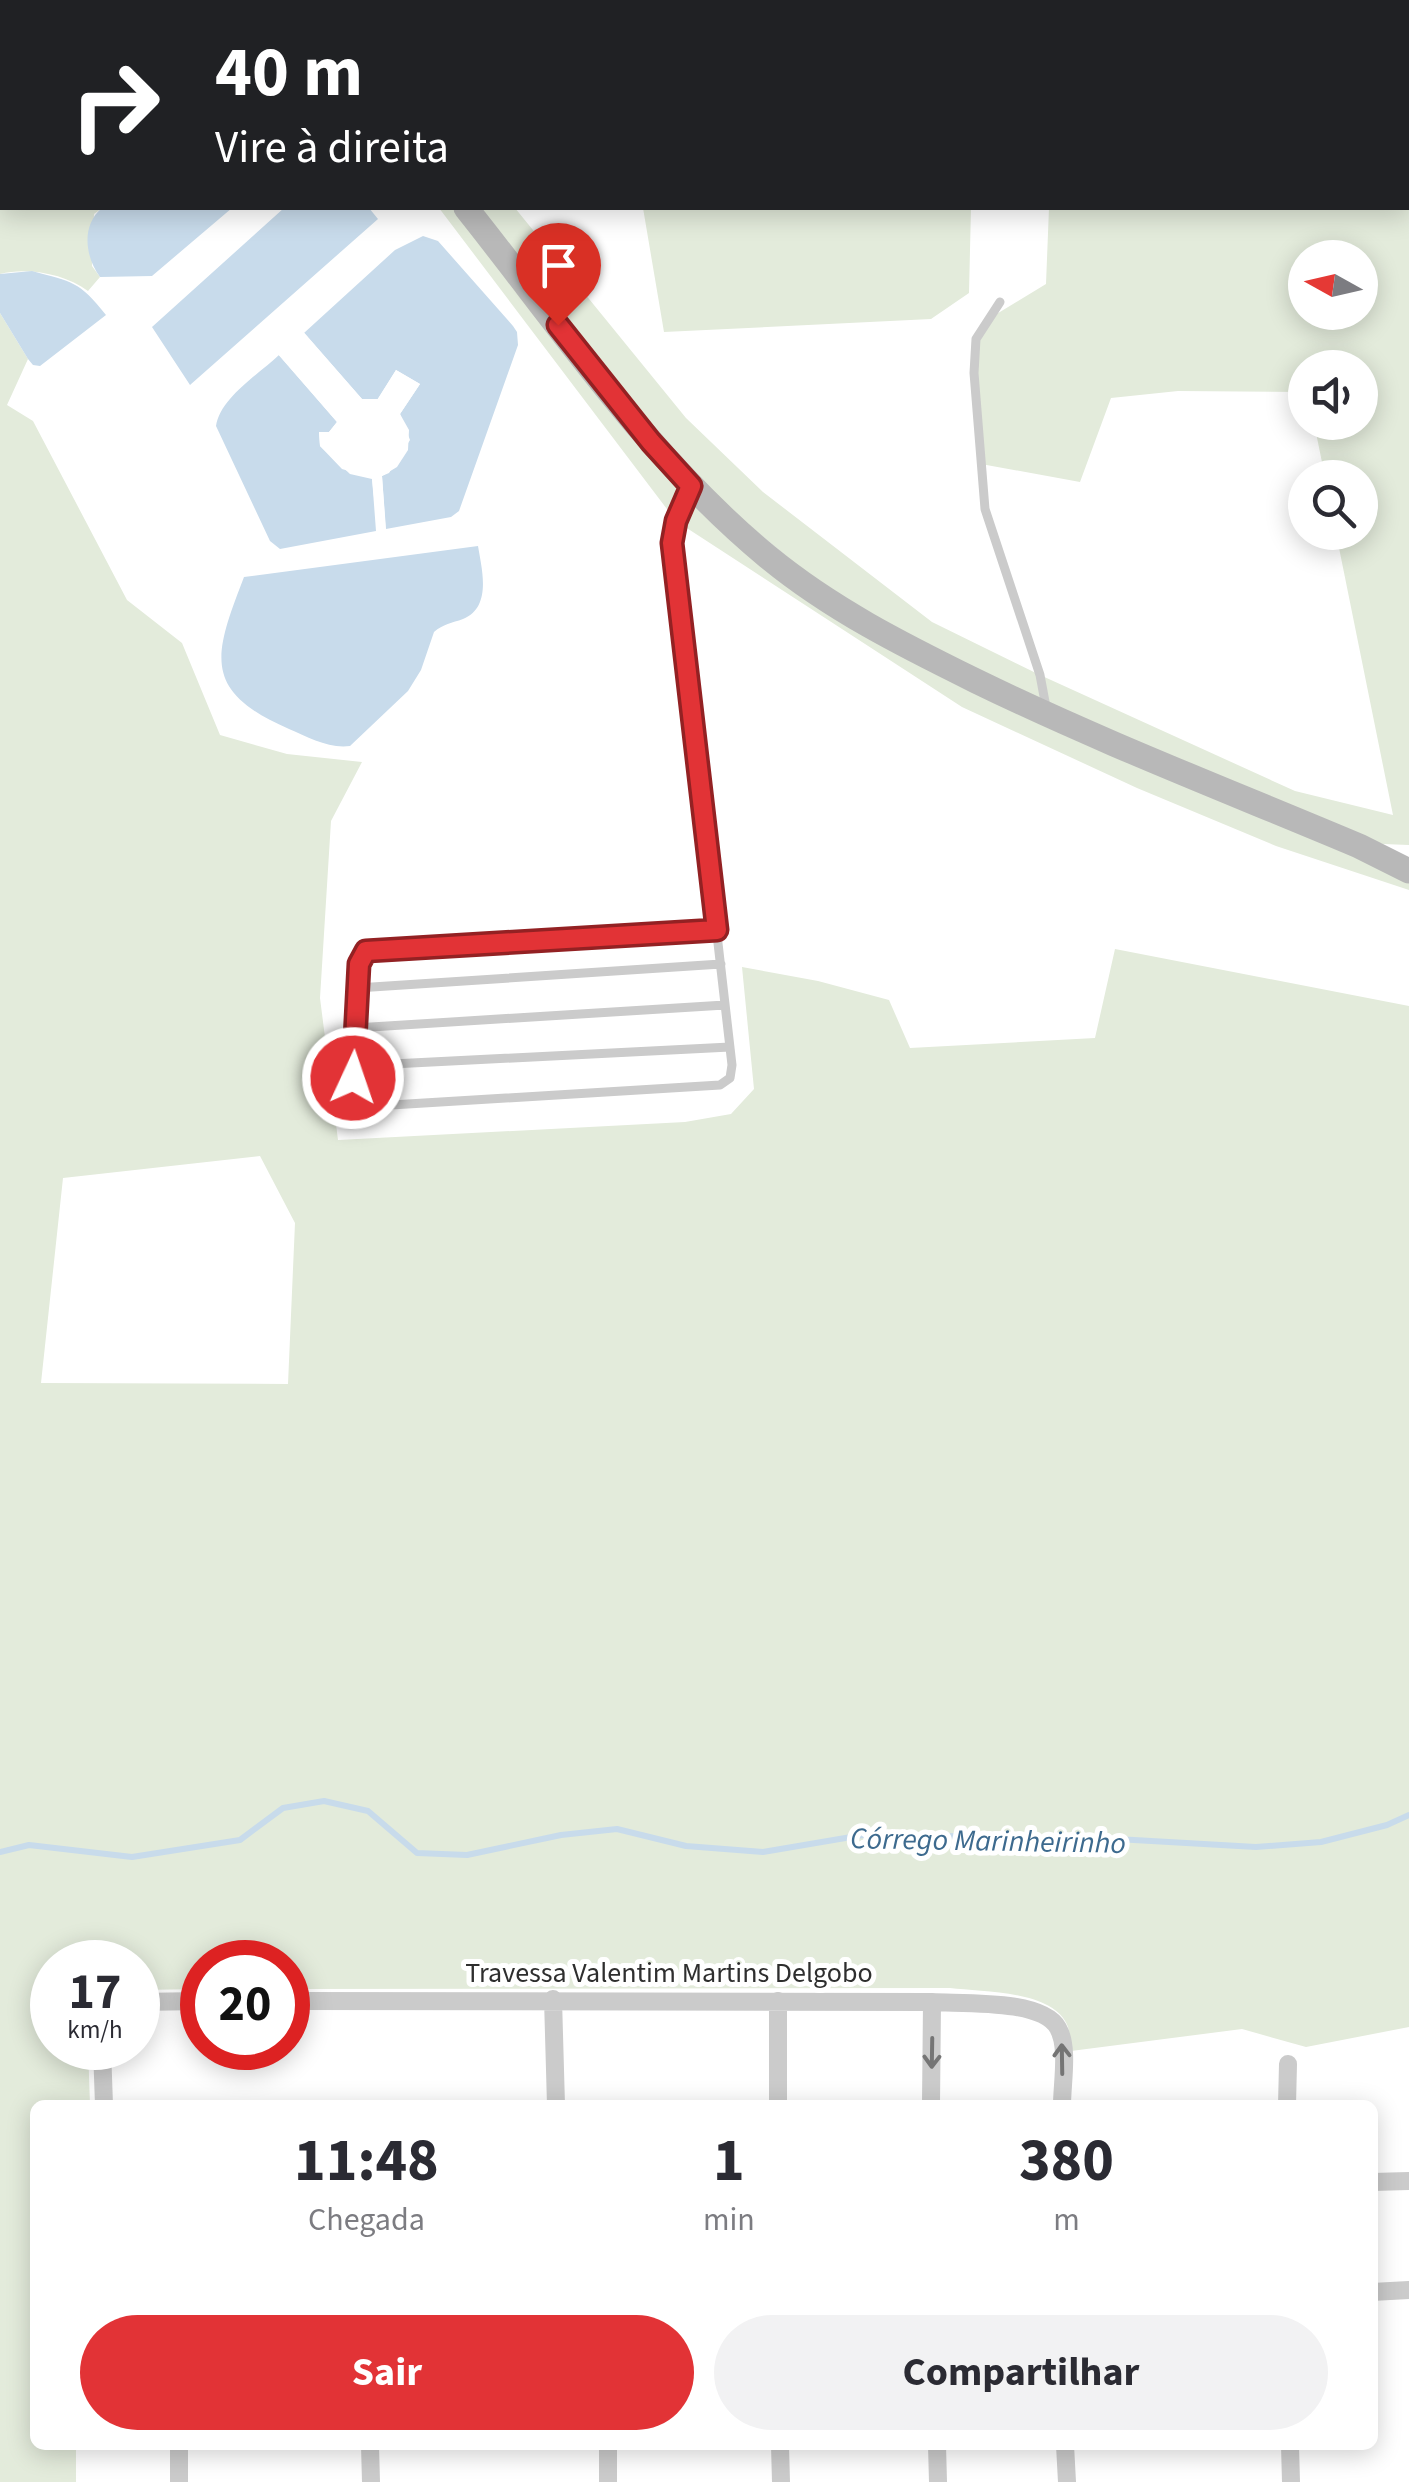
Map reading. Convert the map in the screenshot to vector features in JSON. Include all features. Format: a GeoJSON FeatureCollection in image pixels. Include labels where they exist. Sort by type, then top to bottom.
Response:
{"type":"FeatureCollection","features":[{"type":"Feature","properties":{"kind":"main road"},"geometry":{"type":"LineString","coordinates":[[468,210],[651,442],[691,486],[770,558],[882,635],[1048,716],[1359,846],[1409,871]]}},
{"type":"Feature","properties":{"kind":"main road"},"geometry":{"type":"LineString","coordinates":[[1359,846],[1409,850]]}},
{"type":"Feature","properties":{"kind":"street"},"geometry":{"type":"LineString","coordinates":[[553,1999],[556,2100]]}},
{"type":"Feature","properties":{"kind":"street","name":"Travessa Valentim Martins Delgobo"},"geometry":{"type":"LineString","coordinates":[[310,2000],[932,2002],[1025,2008],[1049,2017],[1060,2030],[1062,2100]]}},
{"type":"Feature","properties":{"kind":"street"},"geometry":{"type":"LineString","coordinates":[[778,2001],[778,2100]]}},
{"type":"Feature","properties":{"kind":"street"},"geometry":{"type":"LineString","coordinates":[[931,2100],[932,2002]]}},
{"type":"Feature","properties":{"kind":"street"},"geometry":{"type":"LineString","coordinates":[[1287,2100],[1288,2064]]}},
{"type":"Feature","properties":{"kind":"street"},"geometry":{"type":"LineString","coordinates":[[103,2070],[104,2100]]}},
{"type":"Feature","properties":{"kind":"street"},"geometry":{"type":"LineString","coordinates":[[1378,2182],[1409,2180]]}},
{"type":"Feature","properties":{"kind":"street"},"geometry":{"type":"LineString","coordinates":[[1378,2292],[1409,2290]]}},
{"type":"Feature","properties":{"kind":"street"},"geometry":{"type":"LineString","coordinates":[[179,2450],[179,2482]]}},
{"type":"Feature","properties":{"kind":"street"},"geometry":{"type":"LineString","coordinates":[[370,2450],[371,2482]]}},
{"type":"Feature","properties":{"kind":"street"},"geometry":{"type":"LineString","coordinates":[[608,2450],[608,2482]]}},
{"type":"Feature","properties":{"kind":"street"},"geometry":{"type":"LineString","coordinates":[[780,2450],[780,2482]]}},
{"type":"Feature","properties":{"kind":"street"},"geometry":{"type":"LineString","coordinates":[[937,2450],[938,2482]]}},
{"type":"Feature","properties":{"kind":"street"},"geometry":{"type":"LineString","coordinates":[[1065,2450],[1066,2482]]}},
{"type":"Feature","properties":{"kind":"street"},"geometry":{"type":"LineString","coordinates":[[1290,2450],[1291,2482]]}},
{"type":"Feature","properties":{"kind":"lane"},"geometry":{"type":"LineString","coordinates":[[1000,302],[976,339],[974,374],[984,509],[1040,675],[1048,716]]}},
{"type":"Feature","properties":{"kind":"lane"},"geometry":{"type":"LineString","coordinates":[[691,486],[676,521],[672,543],[726,1005],[730,1078],[720,1086],[374,1106],[362,1096],[353,1078],[359,964],[366,951],[717,930]]}},
{"type":"Feature","properties":{"kind":"lane"},"geometry":{"type":"LineString","coordinates":[[358,988],[721,964]]}},
{"type":"Feature","properties":{"kind":"lane"},"geometry":{"type":"LineString","coordinates":[[355,1028],[726,1005]]}},
{"type":"Feature","properties":{"kind":"lane"},"geometry":{"type":"LineString","coordinates":[[353,1066],[730,1047]]}},
{"type":"Feature","properties":{"kind":"green space"},"geometry":{"type":"Polygon","coordinates":[[[0,210],[99,210],[94,214],[92,266],[100,277],[88,291],[46,274],[0,274],[0,210]]]}},
{"type":"Feature","properties":{"kind":"green space"},"geometry":{"type":"Polygon","coordinates":[[[441,210],[458,210],[646,447],[812,598],[1409,877],[1409,890],[1276,846],[1137,788],[962,707],[676,521],[441,210]]]}},
{"type":"Feature","properties":{"kind":"green space"},"geometry":{"type":"Polygon","coordinates":[[[476,210],[517,210],[686,418],[763,492],[932,622],[1295,791],[1393,815],[1339,550],[1378,550],[1378,460],[1322,460],[1317,440],[1378,440],[1378,350],[1288,350],[1288,392],[1178,391],[1111,398],[1080,482],[981,464],[976,339],[990,318],[1046,284],[1049,210],[1409,210],[1409,845],[1357,837],[1046,707],[885,628],[821,585],[694,479],[476,210]]]}},
{"type":"Feature","properties":{"kind":"green space"},"geometry":{"type":"Polygon","coordinates":[[[643,210],[971,210],[969,293],[931,319],[664,332],[643,210]]]}},
{"type":"Feature","properties":{"kind":"green space"},"geometry":{"type":"Polygon","coordinates":[[[0,313],[28,359],[7,405],[33,421],[127,600],[182,643],[220,735],[287,754],[362,762],[331,821],[320,998],[338,1140],[685,1122],[731,1114],[754,1089],[742,967],[889,1000],[910,1048],[1095,1038],[1115,949],[1409,1006],[1409,2027],[1306,2047],[1242,2029],[1071,2051],[1068,2027],[1049,2006],[1016,1995],[980,1991],[310,1989],[310,1940],[180,1940],[180,1989],[160,1990],[160,1940],[30,1940],[30,2070],[89,2070],[90,2100],[30,2100],[30,2450],[76,2450],[76,2482],[0,2482],[0,313]],[[260,1156],[63,1178],[41,1383],[288,1384],[295,1223],[260,1156]]]}},
{"type":"Feature","properties":{"kind":"water"},"geometry":{"type":"Polygon","coordinates":[[[100,210],[230,210],[152,276],[100,277],[91,260],[88,241],[100,210]]]}},
{"type":"Feature","properties":{"kind":"water"},"geometry":{"type":"Polygon","coordinates":[[[282,210],[371,210],[378,219],[190,385],[152,327],[282,210]]]}},
{"type":"Feature","properties":{"kind":"water"},"geometry":{"type":"Polygon","coordinates":[[[423,236],[438,241],[513,326],[518,345],[459,511],[451,517],[386,529],[382,476],[389,473],[410,440],[400,414],[420,384],[396,370],[377,400],[362,399],[304,333],[395,250],[423,236]]]}},
{"type":"Feature","properties":{"kind":"water"},"geometry":{"type":"Polygon","coordinates":[[[32,271],[74,284],[106,315],[40,366],[28,359],[0,313],[0,274],[32,271]]]}},
{"type":"Feature","properties":{"kind":"water"},"geometry":{"type":"Polygon","coordinates":[[[279,355],[337,422],[329,432],[319,432],[320,446],[342,469],[372,478],[376,531],[280,549],[270,541],[216,426],[232,396],[279,355]]]}},
{"type":"Feature","properties":{"kind":"water"},"geometry":{"type":"Polygon","coordinates":[[[478,546],[483,587],[478,606],[463,619],[434,632],[421,670],[408,691],[350,746],[319,742],[261,715],[228,685],[222,668],[222,649],[244,577],[478,546]]]}},
{"type":"Feature","properties":{"kind":"pier"},"geometry":{"type":"Polygon","coordinates":[[[301,329],[362,399],[378,399],[396,370],[420,384],[400,414],[409,430],[408,450],[397,467],[382,476],[386,534],[381,530],[377,475],[393,464],[403,448],[404,431],[395,413],[413,386],[397,377],[380,404],[360,404],[300,336],[301,329]]]}},
{"type":"Feature","properties":{"kind":"pier"},"geometry":{"type":"Polygon","coordinates":[[[279,350],[342,420],[332,435],[324,437],[325,444],[352,470],[376,476],[381,530],[378,535],[372,479],[350,474],[320,446],[319,432],[329,432],[337,422],[276,352],[279,350]]]}},
{"type":"Feature","properties":{"kind":"waterway","name":"Córrego Marinheirinho"},"geometry":{"type":"LineString","coordinates":[[0,1852],[29,1845],[132,1857],[240,1840],[283,1808],[324,1801],[368,1811],[417,1853],[467,1855],[561,1835],[617,1829],[686,1846],[763,1852],[863,1835],[1099,1838],[1256,1847],[1321,1842],[1387,1825],[1409,1815]]}},
{"type":"Feature","properties":{"kind":"route"},"geometry":{"type":"LineString","coordinates":[[353,1078],[359,964],[366,951],[717,930],[672,543],[676,521],[691,486],[558,325]]}}]}
